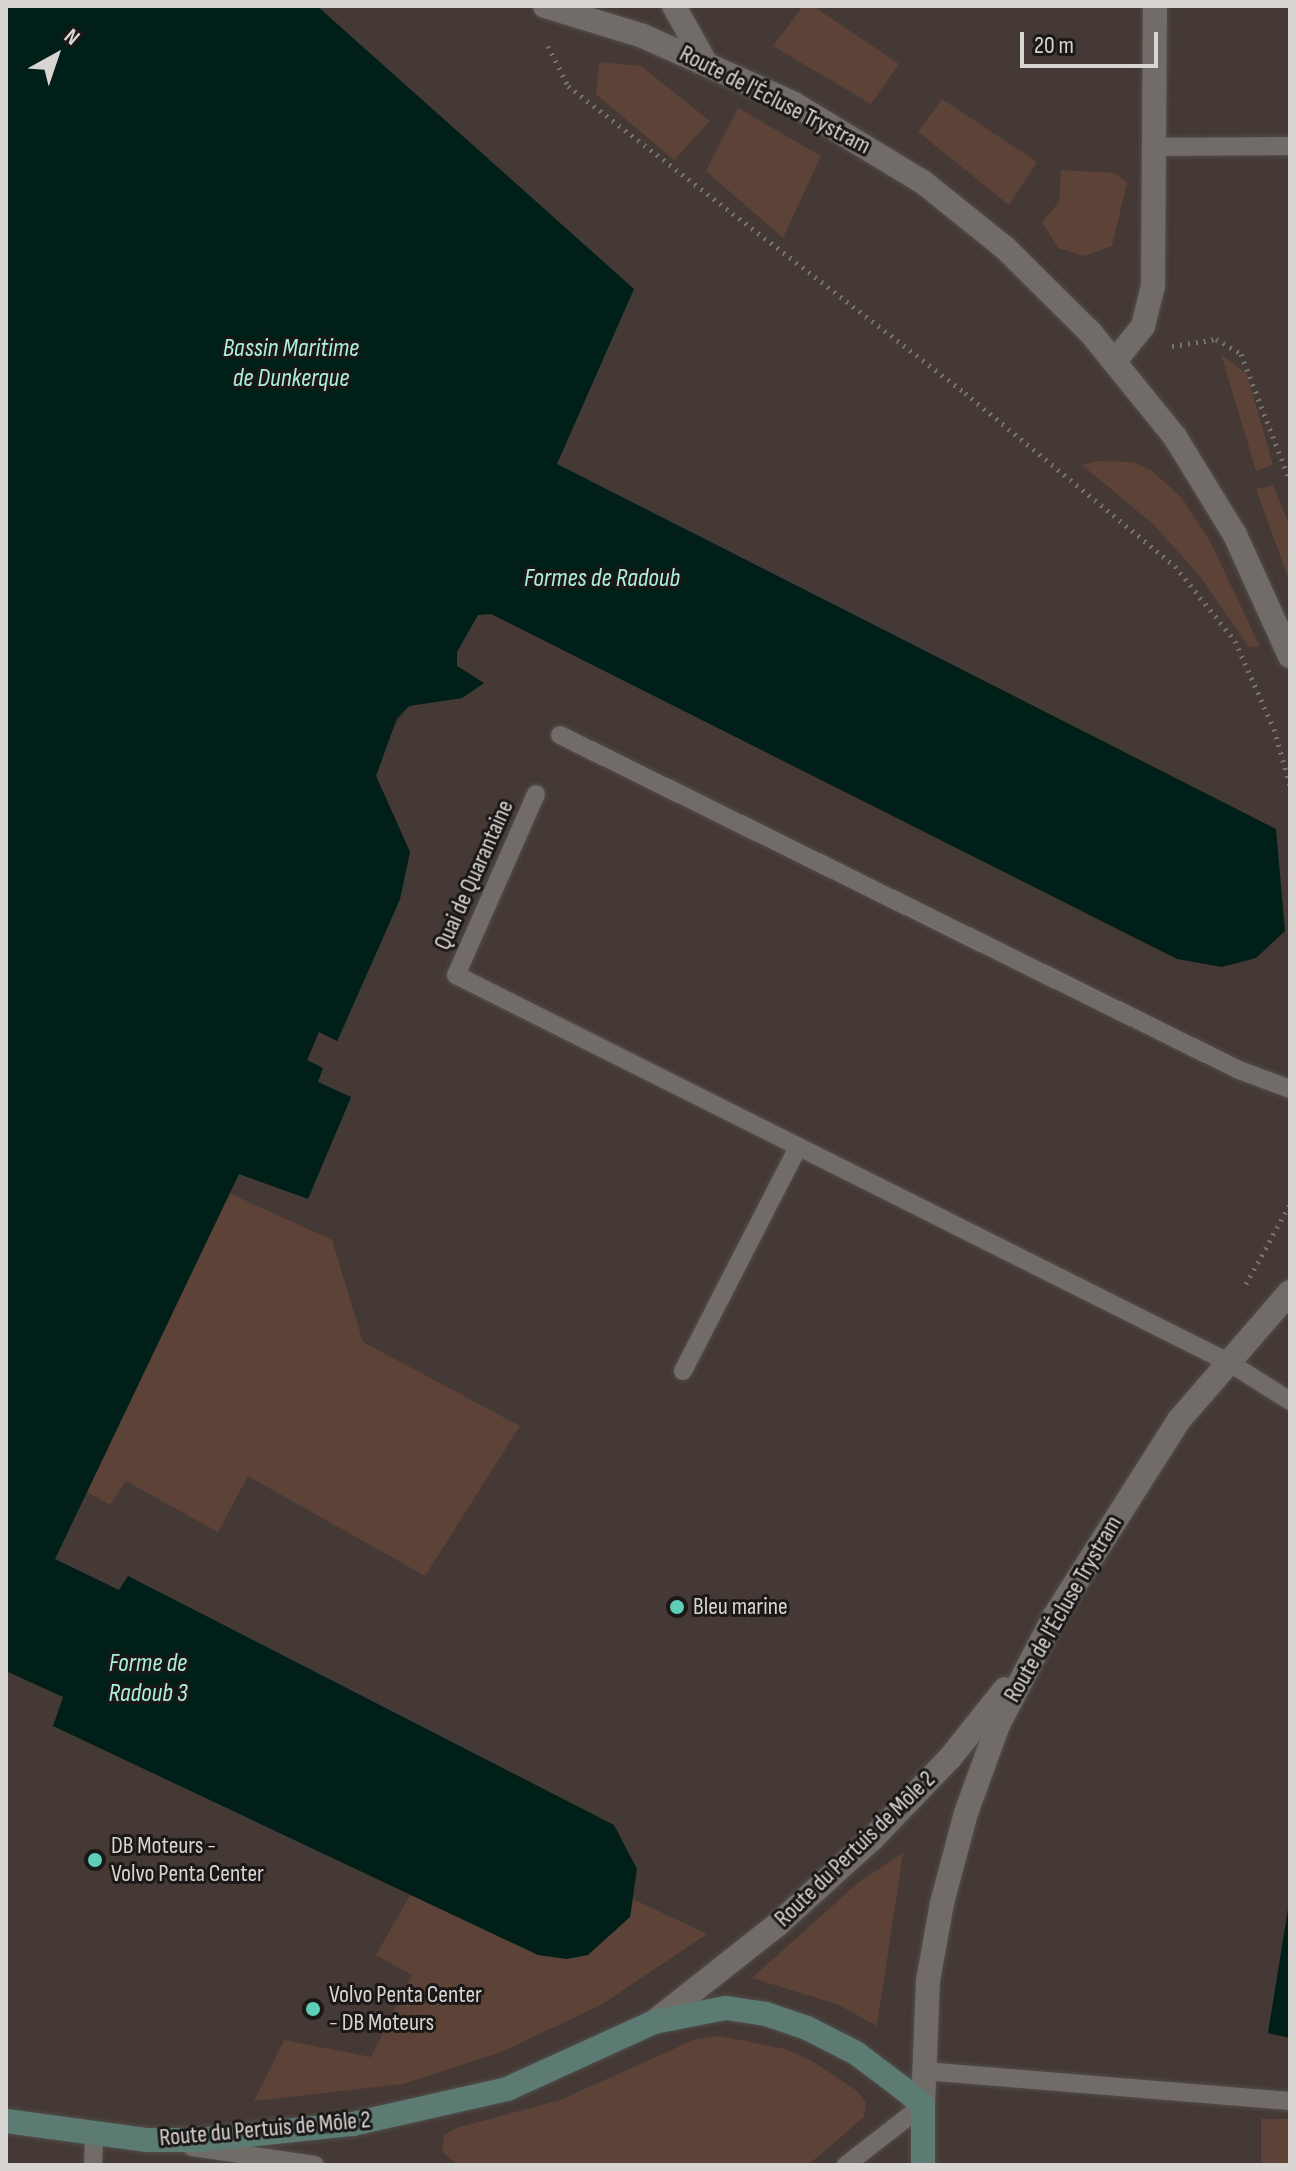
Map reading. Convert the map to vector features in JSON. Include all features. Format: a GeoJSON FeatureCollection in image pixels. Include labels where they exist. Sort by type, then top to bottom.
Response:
{"type":"FeatureCollection","features":[{"type":"Feature","properties":{"kind":"main road","name":"Route du Pertuis de Môle 2"},"geometry":{"type":"LineString","coordinates":[[6,2121],[146,2140],[299,2131],[440,2106],[542,2076],[654,2022],[726,2008],[787,2020],[856,2053],[923,2105]]}},
{"type":"Feature","properties":{"kind":"main road","name":"Route de l'Écluse Trystram"},"geometry":{"type":"LineString","coordinates":[[923,2105],[923,2165]]}},
{"type":"Feature","properties":{"kind":"street","name":"Route de l'Écluse Trystram"},"geometry":{"type":"LineString","coordinates":[[545,6],[643,36],[705,62],[828,123],[923,182],[1033,274],[1115,361],[1175,437],[1229,525],[1290,656]]}},
{"type":"Feature","properties":{"kind":"street"},"geometry":{"type":"LineString","coordinates":[[674,6],[705,62]]}},
{"type":"Feature","properties":{"kind":"street"},"geometry":{"type":"LineString","coordinates":[[1115,361],[1135,340],[1149,308],[1155,6]]}},
{"type":"Feature","properties":{"kind":"street","name":"Route de l'Écluse Trystram"},"geometry":{"type":"LineString","coordinates":[[923,2105],[928,1981],[952,1863],[981,1767],[1033,1653],[1179,1420],[1290,1292]]}},
{"type":"Feature","properties":{"kind":"street","name":"Route du Pertuis de Môle 2"},"geometry":{"type":"LineString","coordinates":[[654,2022],[777,1925],[898,1814],[1033,1653]]}},
{"type":"Feature","properties":{"kind":"lane"},"geometry":{"type":"LineString","coordinates":[[1154,147],[1290,146]]}},
{"type":"Feature","properties":{"kind":"lane"},"geometry":{"type":"LineString","coordinates":[[560,735],[1239,1070],[1290,1089]]}},
{"type":"Feature","properties":{"kind":"lane","name":"Quai de Quarantaine"},"geometry":{"type":"LineString","coordinates":[[536,794],[456,975],[798,1147]]}},
{"type":"Feature","properties":{"kind":"lane"},"geometry":{"type":"LineString","coordinates":[[683,1371],[798,1147],[1228,1362],[1290,1401]]}},
{"type":"Feature","properties":{"kind":"lane"},"geometry":{"type":"LineString","coordinates":[[924,2071],[1290,2101]]}},
{"type":"Feature","properties":{"kind":"lane"},"geometry":{"type":"LineString","coordinates":[[846,2165],[923,2105]]}},
{"type":"Feature","properties":{"kind":"lane"},"geometry":{"type":"LineString","coordinates":[[93,2165],[94,2135]]}},
{"type":"Feature","properties":{"kind":"lane","name":"Route du Pertuis de Môle 2"},"geometry":{"type":"LineString","coordinates":[[146,2140],[315,2165]]}},
{"type":"Feature","properties":{"kind":"path"},"geometry":{"type":"LineString","coordinates":[[541,33],[568,86],[965,393],[1175,566],[1235,641],[1274,729],[1290,785]]}},
{"type":"Feature","properties":{"kind":"path"},"geometry":{"type":"LineString","coordinates":[[1115,361],[1205,338],[1228,344],[1249,365],[1290,481]]}},
{"type":"Feature","properties":{"kind":"shaded area"},"geometry":{"type":"Polygon","coordinates":[[[317,6],[1290,6],[1290,1897],[1268,2033],[1290,2038],[1290,2165],[6,2165],[6,1658],[239,1173],[308,1198],[351,1098],[318,1082],[307,1061],[319,1032],[338,1041],[400,900],[410,852],[376,776],[390,732],[409,706],[462,698],[484,683],[457,666],[457,652],[634,289],[317,6]]]}},
{"type":"Feature","properties":{"kind":"shaded area"},"geometry":{"type":"Polygon","coordinates":[[[803,6],[813,6],[899,64],[871,104],[773,46],[803,6]]]}},
{"type":"Feature","properties":{"kind":"shaded area"},"geometry":{"type":"Polygon","coordinates":[[[599,62],[641,66],[710,121],[674,160],[596,94],[599,62]]]}},
{"type":"Feature","properties":{"kind":"shaded area"},"geometry":{"type":"Polygon","coordinates":[[[942,99],[1037,162],[1009,205],[918,132],[942,99]]]}},
{"type":"Feature","properties":{"kind":"shaded area"},"geometry":{"type":"Polygon","coordinates":[[[738,108],[821,156],[783,238],[706,171],[738,108]]]}},
{"type":"Feature","properties":{"kind":"shaded area"},"geometry":{"type":"Polygon","coordinates":[[[1061,170],[1115,173],[1127,183],[1112,246],[1084,256],[1058,248],[1042,222],[1059,202],[1061,170]]]}},
{"type":"Feature","properties":{"kind":"shaded area"},"geometry":{"type":"Polygon","coordinates":[[[1221,354],[1247,374],[1273,465],[1256,471],[1221,354]]]}},
{"type":"Feature","properties":{"kind":"shaded area"},"geometry":{"type":"Polygon","coordinates":[[[1096,461],[1133,462],[1151,470],[1182,498],[1211,543],[1260,647],[1248,646],[1199,575],[1153,524],[1082,465],[1096,461]]]}},
{"type":"Feature","properties":{"kind":"shaded area"},"geometry":{"type":"Polygon","coordinates":[[[1273,485],[1290,527],[1290,583],[1256,489],[1273,485]]]}},
{"type":"Feature","properties":{"kind":"shaded area"},"geometry":{"type":"Polygon","coordinates":[[[229,1193],[332,1240],[363,1342],[520,1426],[425,1576],[248,1476],[218,1532],[126,1481],[110,1505],[87,1492],[229,1193]]]}},
{"type":"Feature","properties":{"kind":"shaded area"},"geometry":{"type":"Polygon","coordinates":[[[903,1853],[877,2026],[839,2005],[752,1978],[859,1882],[903,1853]]]}},
{"type":"Feature","properties":{"kind":"shaded area"},"geometry":{"type":"Polygon","coordinates":[[[410,1895],[538,1955],[630,1917],[633,1899],[707,1934],[601,2005],[499,2053],[403,2084],[254,2101],[284,2040],[371,2057],[412,1975],[376,1955],[410,1895]]]}},
{"type":"Feature","properties":{"kind":"shaded area"},"geometry":{"type":"Polygon","coordinates":[[[720,2036],[785,2049],[812,2061],[857,2091],[866,2103],[864,2117],[808,2165],[471,2165],[455,2163],[442,2151],[444,2135],[456,2128],[560,2100],[696,2039],[720,2036]]]}},
{"type":"Feature","properties":{"kind":"shaded area"},"geometry":{"type":"Polygon","coordinates":[[[1261,2119],[1290,2119],[1290,2165],[1261,2165],[1261,2119]]]}},
{"type":"Feature","properties":{"kind":"water","name":"Bassin Maritime de Dunkerque"},"geometry":{"type":"Polygon","coordinates":[[[6,6],[317,6],[634,289],[557,464],[1276,829],[1285,931],[1256,958],[1222,967],[1177,959],[491,614],[478,615],[457,652],[457,666],[484,683],[462,698],[409,706],[397,718],[376,776],[410,852],[400,899],[337,1041],[319,1032],[307,1060],[323,1068],[318,1082],[351,1097],[308,1199],[239,1174],[55,1559],[119,1590],[128,1576],[614,1825],[637,1869],[630,1917],[588,1955],[567,1959],[538,1955],[53,1726],[63,1697],[6,1671],[6,6]]]}},
{"type":"Feature","properties":{"kind":"water"},"geometry":{"type":"Polygon","coordinates":[[[1290,1897],[1290,2038],[1268,2033],[1290,1897]]]}},
{"type":"Feature","properties":{"kind":"place","name":"Bleu marine"},"geometry":{"type":"Point","coordinates":[677,1607]}},
{"type":"Feature","properties":{"kind":"place","name":"DB Moteurs - Volvo Penta Center"},"geometry":{"type":"Point","coordinates":[95,1860]}},
{"type":"Feature","properties":{"kind":"place","name":"Volvo Penta Center - DB Moteurs"},"geometry":{"type":"Point","coordinates":[313,2009]}},
{"type":"Feature","properties":{"kind":"water label","name":"Formes de Radoub"},"geometry":{"type":"Point","coordinates":[602,579]}},
{"type":"Feature","properties":{"kind":"water label","name":"Forme de Radoub 3"},"geometry":{"type":"Point","coordinates":[148,1679]}}]}
